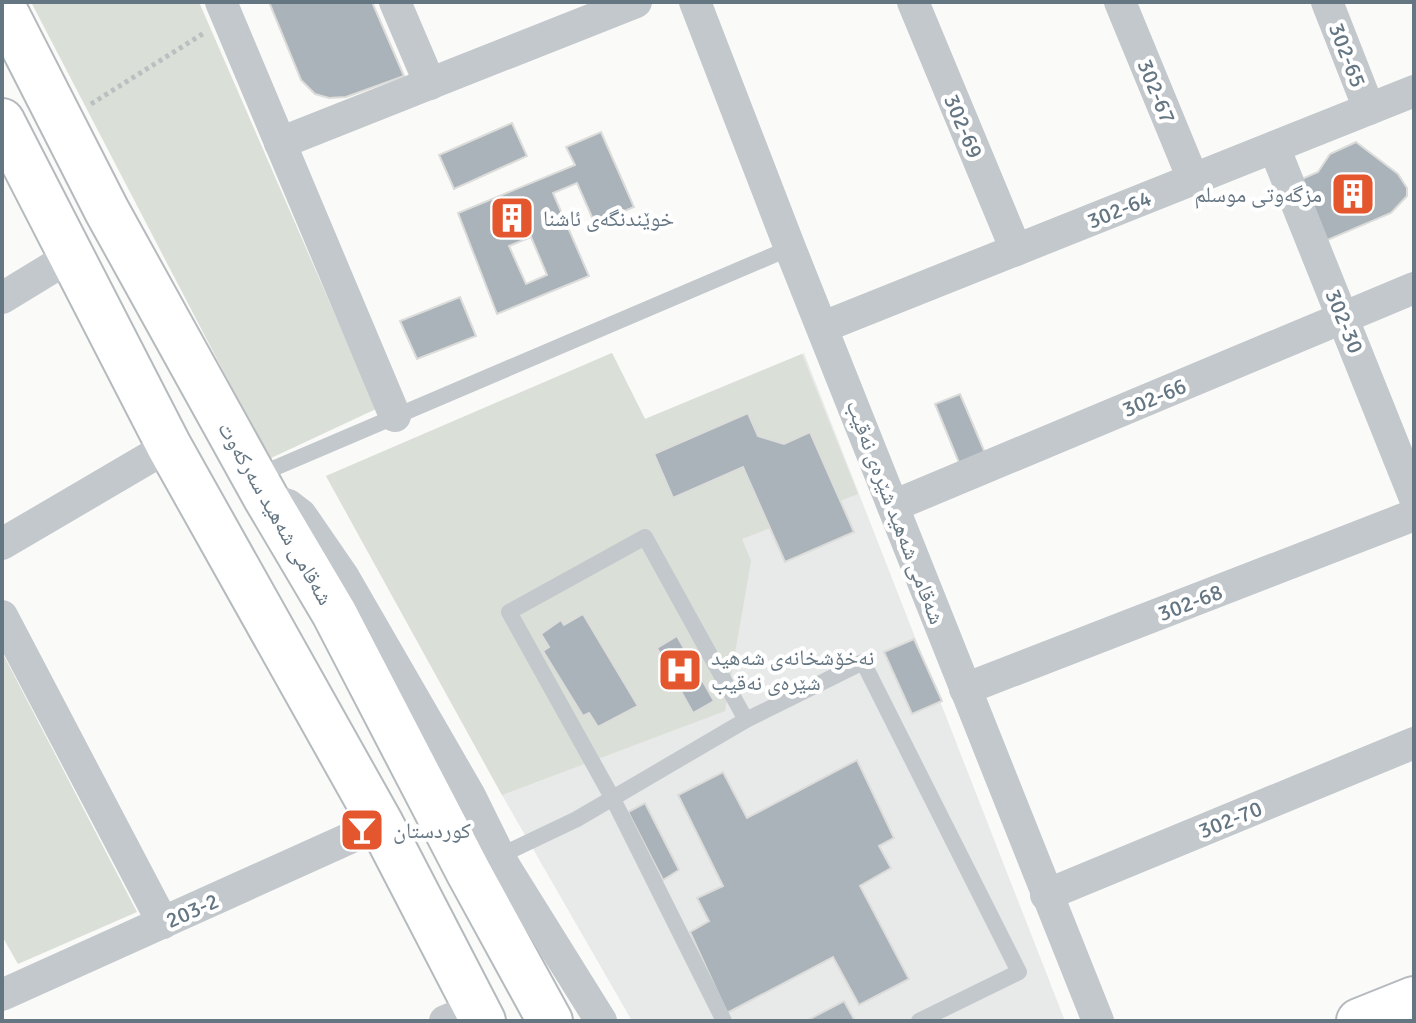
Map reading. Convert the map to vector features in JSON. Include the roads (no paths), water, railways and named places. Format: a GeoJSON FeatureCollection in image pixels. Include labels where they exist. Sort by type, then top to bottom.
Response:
{"type":"FeatureCollection","features":[{"type":"Feature","properties":{"kind":"main road","name":"شەقامی شەهید سەرکەوت"},"geometry":{"type":"LineString","coordinates":[[2,5],[63,100],[107,211],[261,489],[484,864],[550,1021]]}},
{"type":"Feature","properties":{"kind":"main road"},"geometry":{"type":"LineString","coordinates":[[2,112],[63,100]]}},
{"type":"Feature","properties":{"kind":"main road"},"geometry":{"type":"LineString","coordinates":[[2,121],[169,446],[381,824],[468,1017]]}},
{"type":"Feature","properties":{"kind":"main road"},"geometry":{"type":"LineString","coordinates":[[1359,1021],[1414,999]]}},
{"type":"Feature","properties":{"kind":"street"},"geometry":{"type":"LineString","coordinates":[[395,2],[430,84]]}},
{"type":"Feature","properties":{"kind":"street"},"geometry":{"type":"LineString","coordinates":[[280,143],[636,2]]}},
{"type":"Feature","properties":{"kind":"street","name":"شەقامی شەهید شێرەی نەقیب"},"geometry":{"type":"LineString","coordinates":[[695,2],[1098,1021]]}},
{"type":"Feature","properties":{"kind":"street","name":"302-69"},"geometry":{"type":"LineString","coordinates":[[913,2],[1016,250]]}},
{"type":"Feature","properties":{"kind":"street","name":"302-67"},"geometry":{"type":"LineString","coordinates":[[1120,2],[1193,179]]}},
{"type":"Feature","properties":{"kind":"street","name":"302-65"},"geometry":{"type":"LineString","coordinates":[[1327,2],[1369,109]]}},
{"type":"Feature","properties":{"kind":"street"},"geometry":{"type":"LineString","coordinates":[[224,10],[395,416]]}},
{"type":"Feature","properties":{"kind":"street","name":"302-64"},"geometry":{"type":"LineString","coordinates":[[823,327],[1414,91]]}},
{"type":"Feature","properties":{"kind":"street","name":"302-30"},"geometry":{"type":"LineString","coordinates":[[1274,147],[1414,496]]}},
{"type":"Feature","properties":{"kind":"street"},"geometry":{"type":"LineString","coordinates":[[2,298],[71,256]]}},
{"type":"Feature","properties":{"kind":"street","name":"302-66"},"geometry":{"type":"LineString","coordinates":[[893,506],[1414,288]]}},
{"type":"Feature","properties":{"kind":"street"},"geometry":{"type":"LineString","coordinates":[[2,544],[169,446]]}},
{"type":"Feature","properties":{"kind":"street","name":"302-68"},"geometry":{"type":"LineString","coordinates":[[965,689],[1414,515]]}},
{"type":"Feature","properties":{"kind":"street"},"geometry":{"type":"LineString","coordinates":[[2,616],[163,923]]}},
{"type":"Feature","properties":{"kind":"street","name":"302-70"},"geometry":{"type":"LineString","coordinates":[[1046,895],[1414,743]]}},
{"type":"Feature","properties":{"kind":"street","name":"203-2"},"geometry":{"type":"LineString","coordinates":[[4,990],[163,923],[381,824]]}},
{"type":"Feature","properties":{"kind":"street"},"geometry":{"type":"LineString","coordinates":[[484,864],[601,1021]]}},
{"type":"Feature","properties":{"kind":"lane"},"geometry":{"type":"LineString","coordinates":[[261,489],[270,470],[790,248]]}},
{"type":"Feature","properties":{"kind":"lane"},"geometry":{"type":"LineString","coordinates":[[724,1021],[613,799],[509,612],[645,537],[746,720]]}},
{"type":"Feature","properties":{"kind":"lane"},"geometry":{"type":"LineString","coordinates":[[484,864],[613,799],[746,720],[863,662],[1019,972],[919,1021]]}},
{"type":"Feature","properties":{"kind":"place","name":"مزگەوتی موسلم"},"geometry":{"type":"Point","coordinates":[1353,194]}},
{"type":"Feature","properties":{"kind":"place","name":"خوێندنگەی ئاشنا"},"geometry":{"type":"Point","coordinates":[512,218]}},
{"type":"Feature","properties":{"kind":"place","name":"نەخۆشخانەی شەهید شێرەی نەقیب"},"geometry":{"type":"Point","coordinates":[680,670]}},
{"type":"Feature","properties":{"kind":"place","name":"كوردستان"},"geometry":{"type":"Point","coordinates":[362,830]}}]}
